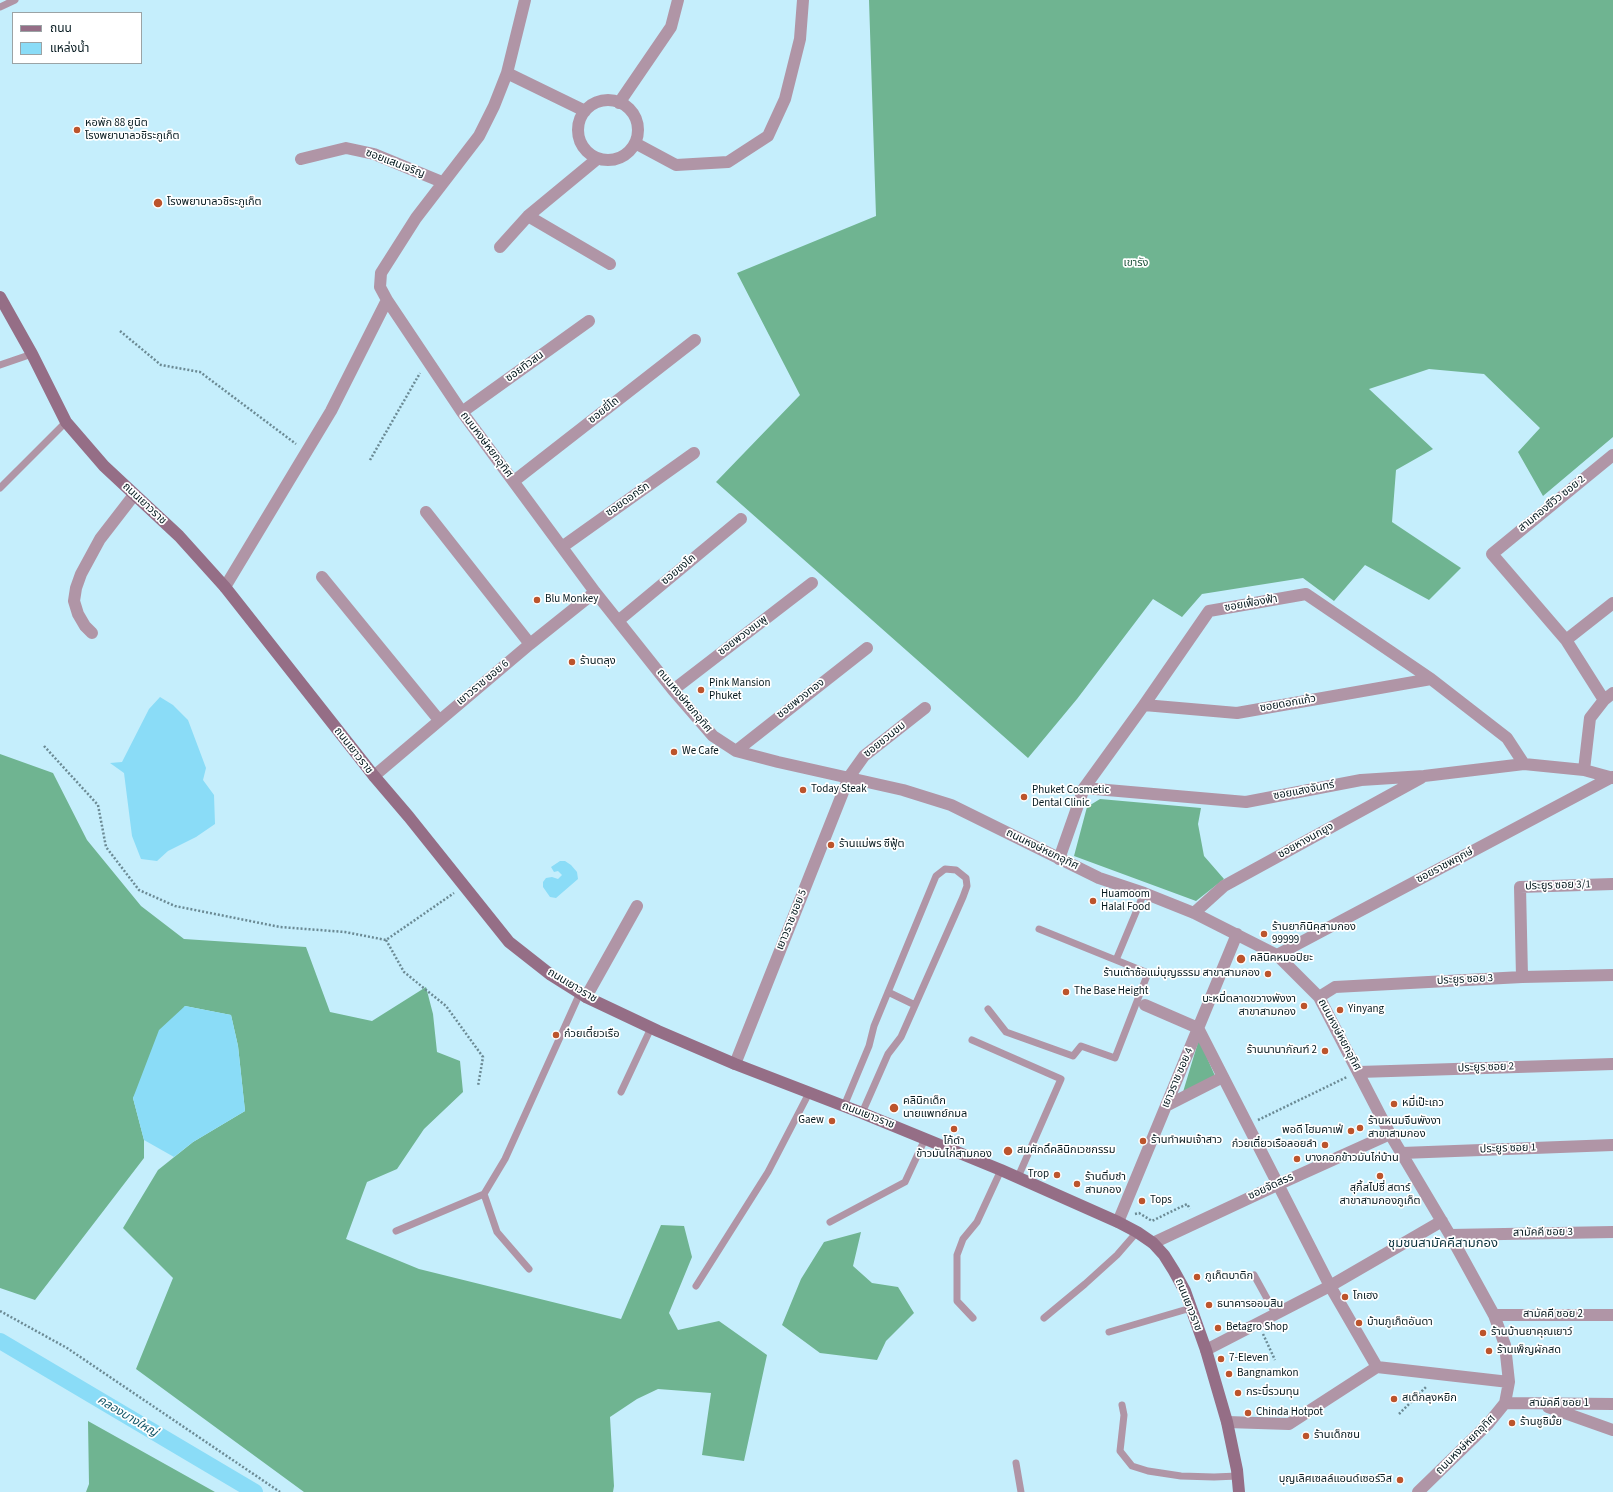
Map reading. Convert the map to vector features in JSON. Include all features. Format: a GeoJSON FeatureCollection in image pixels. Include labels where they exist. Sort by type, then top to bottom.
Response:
{"type":"FeatureCollection","features":[{"type":"Feature","properties":{"kind":"main road","name":"ถนนเยาวราช"},"geometry":{"type":"LineString","coordinates":[[0,297],[32,354],[66,422],[104,466],[179,536],[226,587],[374,776],[409,817],[509,942],[551,975],[583,995],[651,1028],[735,1064],[862,1113],[1018,1177],[1118,1222],[1137,1232],[1153,1243],[1164,1255],[1185,1291],[1206,1350],[1227,1422],[1240,1492]]}},
{"type":"Feature","properties":{"kind":"street","name":"ถนนหงษ์หยกอุทิศ"},"geometry":{"type":"LineString","coordinates":[[525,0],[507,73],[494,106],[479,136],[442,182],[416,218],[381,273],[380,287],[387,300],[462,412],[595,592],[673,690],[713,736],[736,751],[778,762],[904,790],[951,805],[1099,878],[1144,893],[1194,913],[1237,934],[1277,955],[1319,997],[1390,1134],[1442,1221],[1494,1315],[1505,1345],[1509,1382],[1505,1403],[1488,1424],[1418,1492]]}},
{"type":"Feature","properties":{"kind":"street"},"geometry":{"type":"LineString","coordinates":[[620,103],[672,27],[678,0]]}},
{"type":"Feature","properties":{"kind":"street"},"geometry":{"type":"LineString","coordinates":[[635,144],[676,165],[684,165],[728,162],[768,136],[785,99],[800,39],[804,0]]}},
{"type":"Feature","properties":{"kind":"street"},"geometry":{"type":"LineString","coordinates":[[507,73],[585,111]]}},
{"type":"Feature","properties":{"kind":"street"},"geometry":{"type":"LineString","coordinates":[[603,100],[612,100],[620,103],[630,110],[635,116],[638,126],[637,140],[632,149],[624,156],[614,160],[597,159],[588,153],[583,148],[578,138],[578,128],[581,117],[585,111],[593,104],[603,100]]}},
{"type":"Feature","properties":{"kind":"street","name":"ซอยแสนเจริญ"},"geometry":{"type":"LineString","coordinates":[[301,158],[346,148],[374,154],[442,182]]}},
{"type":"Feature","properties":{"kind":"street"},"geometry":{"type":"LineString","coordinates":[[500,247],[528,216],[597,159]]}},
{"type":"Feature","properties":{"kind":"street"},"geometry":{"type":"LineString","coordinates":[[528,216],[610,264]]}},
{"type":"Feature","properties":{"kind":"street"},"geometry":{"type":"LineString","coordinates":[[226,587],[331,411],[387,300]]}},
{"type":"Feature","properties":{"kind":"street","name":"ซอยทิวสน"},"geometry":{"type":"LineString","coordinates":[[462,412],[589,321]]}},
{"type":"Feature","properties":{"kind":"street","name":"ซอยยี่โถ"},"geometry":{"type":"LineString","coordinates":[[514,481],[695,340]]}},
{"type":"Feature","properties":{"kind":"street","name":"ซอยดอกรัก"},"geometry":{"type":"LineString","coordinates":[[562,547],[694,453]]}},
{"type":"Feature","properties":{"kind":"street","name":"สามกองซีวิว ซอย 2"},"geometry":{"type":"LineString","coordinates":[[1566,640],[1492,554],[1613,455]]}},
{"type":"Feature","properties":{"kind":"street"},"geometry":{"type":"LineString","coordinates":[[92,632],[85,626],[78,614],[74,601],[76,588],[81,574],[100,539],[134,495]]}},
{"type":"Feature","properties":{"kind":"street"},"geometry":{"type":"LineString","coordinates":[[426,512],[530,644]]}},
{"type":"Feature","properties":{"kind":"street","name":"ซอยชงโค"},"geometry":{"type":"LineString","coordinates":[[618,621],[741,519]]}},
{"type":"Feature","properties":{"kind":"street"},"geometry":{"type":"LineString","coordinates":[[322,577],[439,720]]}},
{"type":"Feature","properties":{"kind":"street","name":"ซอยพวงชมพู"},"geometry":{"type":"LineString","coordinates":[[673,690],[812,583]]}},
{"type":"Feature","properties":{"kind":"street","name":"เยาวราช ซอย 6"},"geometry":{"type":"LineString","coordinates":[[374,776],[530,644],[595,592]]}},
{"type":"Feature","properties":{"kind":"street","name":"ซอยเฟื่องฟ้า"},"geometry":{"type":"LineString","coordinates":[[1059,859],[1084,788],[1209,611],[1306,594],[1431,679],[1507,738],[1524,764]]}},
{"type":"Feature","properties":{"kind":"street"},"geometry":{"type":"LineString","coordinates":[[1584,770],[1590,718],[1609,696],[1566,640],[1613,603]]}},
{"type":"Feature","properties":{"kind":"street","name":"ซอยพวงทอง"},"geometry":{"type":"LineString","coordinates":[[736,751],[867,648]]}},
{"type":"Feature","properties":{"kind":"street","name":"ซอยดอกแก้ว"},"geometry":{"type":"LineString","coordinates":[[1144,705],[1237,713],[1431,679]]}},
{"type":"Feature","properties":{"kind":"street","name":"ซอยชวนชม"},"geometry":{"type":"LineString","coordinates":[[849,777],[864,756],[926,708]]}},
{"type":"Feature","properties":{"kind":"street","name":"ซอยแสงจันทร์"},"geometry":{"type":"LineString","coordinates":[[1084,788],[1246,802],[1361,780],[1424,776],[1524,764],[1584,770],[1613,778]]}},
{"type":"Feature","properties":{"kind":"street","name":"ซอยหางนกยูง"},"geometry":{"type":"LineString","coordinates":[[1194,913],[1224,886],[1424,776]]}},
{"type":"Feature","properties":{"kind":"street","name":"เยาวราช ซอย 5"},"geometry":{"type":"LineString","coordinates":[[735,1064],[849,777]]}},
{"type":"Feature","properties":{"kind":"street","name":"ซอยราชพฤกษ์"},"geometry":{"type":"LineString","coordinates":[[1277,955],[1613,778]]}},
{"type":"Feature","properties":{"kind":"street","name":"ประยูร ซอย 3/1"},"geometry":{"type":"LineString","coordinates":[[1522,977],[1520,887],[1613,884]]}},
{"type":"Feature","properties":{"kind":"street"},"geometry":{"type":"LineString","coordinates":[[583,995],[637,906]]}},
{"type":"Feature","properties":{"kind":"street","name":"เยาวราช ซอย 4"},"geometry":{"type":"LineString","coordinates":[[1118,1222],[1237,934]]}},
{"type":"Feature","properties":{"kind":"street","name":"ประยูร ซอย 3"},"geometry":{"type":"LineString","coordinates":[[1319,997],[1336,987],[1522,977],[1613,975]]}},
{"type":"Feature","properties":{"kind":"street"},"geometry":{"type":"LineString","coordinates":[[1145,1005],[1198,1028],[1330,1286],[1377,1367]]}},
{"type":"Feature","properties":{"kind":"street","name":"ประยูร ซอย 2"},"geometry":{"type":"LineString","coordinates":[[1359,1072],[1613,1064]]}},
{"type":"Feature","properties":{"kind":"street"},"geometry":{"type":"LineString","coordinates":[[1166,1106],[1223,1077]]}},
{"type":"Feature","properties":{"kind":"street","name":"ซอยจัดสรร"},"geometry":{"type":"LineString","coordinates":[[1153,1243],[1390,1134]]}},
{"type":"Feature","properties":{"kind":"street","name":"ประยูร ซอย 1"},"geometry":{"type":"LineString","coordinates":[[1402,1153],[1613,1145]]}},
{"type":"Feature","properties":{"kind":"street"},"geometry":{"type":"LineString","coordinates":[[1206,1350],[1275,1313],[1330,1286],[1442,1221]]}},
{"type":"Feature","properties":{"kind":"street","name":"สามัคคี ซอย 3"},"geometry":{"type":"LineString","coordinates":[[1450,1235],[1613,1232]]}},
{"type":"Feature","properties":{"kind":"street","name":"สามัคคี ซอย 2"},"geometry":{"type":"LineString","coordinates":[[1494,1315],[1613,1315]]}},
{"type":"Feature","properties":{"kind":"street"},"geometry":{"type":"LineString","coordinates":[[1227,1422],[1289,1424],[1377,1367],[1509,1382]]}},
{"type":"Feature","properties":{"kind":"street","name":"สามัคคี ซอย 1"},"geometry":{"type":"LineString","coordinates":[[1505,1403],[1613,1404]]}},
{"type":"Feature","properties":{"kind":"street"},"geometry":{"type":"LineString","coordinates":[[1539,1404],[1613,1430]]}},
{"type":"Feature","properties":{"kind":"lane"},"geometry":{"type":"LineString","coordinates":[[0,7],[15,0]]}},
{"type":"Feature","properties":{"kind":"lane"},"geometry":{"type":"LineString","coordinates":[[0,365],[32,354]]}},
{"type":"Feature","properties":{"kind":"lane"},"geometry":{"type":"LineString","coordinates":[[0,488],[66,422]]}},
{"type":"Feature","properties":{"kind":"lane"},"geometry":{"type":"LineString","coordinates":[[844,1106],[869,1046],[874,1026],[936,876],[945,869],[956,870],[966,878],[967,886],[901,1037],[888,1054],[862,1113]]}},
{"type":"Feature","properties":{"kind":"lane"},"geometry":{"type":"LineString","coordinates":[[1116,960],[1144,893]]}},
{"type":"Feature","properties":{"kind":"lane"},"geometry":{"type":"LineString","coordinates":[[988,1008],[1006,1032],[1073,1056],[1081,1046],[1115,1058],[1148,973],[1039,929]]}},
{"type":"Feature","properties":{"kind":"lane"},"geometry":{"type":"LineString","coordinates":[[888,992],[915,1005]]}},
{"type":"Feature","properties":{"kind":"lane"},"geometry":{"type":"LineString","coordinates":[[396,1231],[484,1194],[505,1158],[583,995]]}},
{"type":"Feature","properties":{"kind":"lane"},"geometry":{"type":"LineString","coordinates":[[621,1092],[651,1028]]}},
{"type":"Feature","properties":{"kind":"lane"},"geometry":{"type":"LineString","coordinates":[[972,1040],[1061,1079],[1018,1177]]}},
{"type":"Feature","properties":{"kind":"lane"},"geometry":{"type":"LineString","coordinates":[[696,1286],[768,1172],[809,1093]]}},
{"type":"Feature","properties":{"kind":"lane"},"geometry":{"type":"LineString","coordinates":[[830,1222],[905,1182],[925,1139]]}},
{"type":"Feature","properties":{"kind":"lane"},"geometry":{"type":"LineString","coordinates":[[973,1318],[957,1301],[957,1255],[963,1239],[977,1222],[1001,1170]]}},
{"type":"Feature","properties":{"kind":"lane"},"geometry":{"type":"LineString","coordinates":[[484,1194],[497,1232],[529,1269]]}},
{"type":"Feature","properties":{"kind":"lane"},"geometry":{"type":"LineString","coordinates":[[1044,1318],[1086,1284],[1117,1255],[1137,1232]]}},
{"type":"Feature","properties":{"kind":"lane"},"geometry":{"type":"LineString","coordinates":[[1254,1275],[1275,1313]]}},
{"type":"Feature","properties":{"kind":"lane"},"geometry":{"type":"LineString","coordinates":[[1109,1332],[1191,1308]]}},
{"type":"Feature","properties":{"kind":"lane"},"geometry":{"type":"LineString","coordinates":[[1122,1405],[1124,1415],[1120,1451],[1132,1466],[1148,1471],[1181,1476],[1238,1476]]}},
{"type":"Feature","properties":{"kind":"lane"},"geometry":{"type":"LineString","coordinates":[[1016,1463],[1021,1492]]}},
{"type":"Feature","properties":{"kind":"path"},"geometry":{"type":"LineString","coordinates":[[120,331],[161,365],[200,372],[306,452]]}},
{"type":"Feature","properties":{"kind":"path"},"geometry":{"type":"LineString","coordinates":[[370,460],[427,360]]}},
{"type":"Feature","properties":{"kind":"path"},"geometry":{"type":"LineString","coordinates":[[44,746],[98,805],[106,847],[139,890],[175,906],[280,927],[345,932],[386,940],[464,885]]}},
{"type":"Feature","properties":{"kind":"path"},"geometry":{"type":"LineString","coordinates":[[386,940],[404,972],[446,1006],[483,1057],[478,1086]]}},
{"type":"Feature","properties":{"kind":"path"},"geometry":{"type":"LineString","coordinates":[[1247,1125],[1359,1072]]}},
{"type":"Feature","properties":{"kind":"path"},"geometry":{"type":"LineString","coordinates":[[1139,1213],[1152,1221],[1187,1204],[1190,1209]]}},
{"type":"Feature","properties":{"kind":"path"},"geometry":{"type":"LineString","coordinates":[[0,1311],[67,1348],[280,1492]]}},
{"type":"Feature","properties":{"kind":"path"},"geometry":{"type":"LineString","coordinates":[[1257,1323],[1275,1360]]}},
{"type":"Feature","properties":{"kind":"path"},"geometry":{"type":"LineString","coordinates":[[1399,1414],[1438,1374]]}},
{"type":"Feature","properties":{"kind":"green space","name":"เขารัง"},"geometry":{"type":"Polygon","coordinates":[[[869,0],[1613,0],[1613,437],[1543,496],[1518,452],[1540,428],[1484,374],[1429,369],[1369,389],[1433,449],[1396,470],[1392,522],[1461,568],[1429,600],[1365,565],[1334,601],[1303,578],[1202,594],[1182,617],[1153,599],[1077,699],[1028,758],[716,482],[800,395],[737,273],[876,216],[869,0]]]}},
{"type":"Feature","properties":{"kind":"green space"},"geometry":{"type":"Polygon","coordinates":[[[0,754],[53,773],[87,840],[141,906],[184,939],[306,947],[330,1012],[372,1021],[426,987],[433,1014],[437,1052],[460,1061],[463,1092],[424,1129],[397,1169],[367,1182],[346,1239],[419,1269],[621,1319],[661,1225],[684,1226],[692,1257],[669,1313],[678,1330],[719,1321],[767,1355],[744,1461],[702,1455],[711,1393],[658,1389],[637,1399],[610,1417],[614,1486],[613,1492],[304,1492],[136,1369],[173,1278],[123,1228],[158,1170],[193,1142],[245,1111],[238,1046],[231,1015],[185,1006],[133,1098],[144,1140],[144,1158],[35,1300],[0,1288],[0,754]]]}},
{"type":"Feature","properties":{"kind":"green space"},"geometry":{"type":"Polygon","coordinates":[[[1100,799],[1201,808],[1198,824],[1204,856],[1224,879],[1196,901],[1074,856],[1087,807],[1100,799]]]}},
{"type":"Feature","properties":{"kind":"green space"},"geometry":{"type":"Polygon","coordinates":[[[1199,1039],[1215,1076],[1183,1092],[1199,1039]]]}},
{"type":"Feature","properties":{"kind":"green space"},"geometry":{"type":"Polygon","coordinates":[[[861,1232],[853,1266],[872,1283],[898,1287],[914,1313],[886,1341],[877,1360],[820,1353],[782,1325],[801,1279],[824,1242],[861,1232]]]}},
{"type":"Feature","properties":{"kind":"green space"},"geometry":{"type":"Polygon","coordinates":[[[88,1421],[215,1492],[86,1492],[89,1484],[88,1421]]]}},
{"type":"Feature","properties":{"kind":"water"},"geometry":{"type":"Polygon","coordinates":[[[160,697],[173,705],[188,720],[206,768],[203,780],[214,795],[215,824],[196,837],[168,851],[157,861],[141,859],[132,836],[124,773],[110,763],[122,762],[149,709],[160,697]]]}},
{"type":"Feature","properties":{"kind":"water"},"geometry":{"type":"Polygon","coordinates":[[[560,861],[565,861],[571,865],[577,872],[578,879],[556,898],[550,897],[543,887],[543,882],[546,878],[552,877],[558,879],[562,875],[558,871],[554,872],[551,867],[560,861]]]}},
{"type":"Feature","properties":{"kind":"water"},"geometry":{"type":"Polygon","coordinates":[[[185,1006],[231,1015],[238,1046],[245,1111],[193,1142],[174,1157],[144,1140],[133,1098],[159,1030],[185,1006]]]}},
{"type":"Feature","properties":{"kind":"waterway","name":"คลองบางใหญ่"},"geometry":{"type":"LineString","coordinates":[[0,1341],[255,1492]]}},
{"type":"Feature","properties":{"kind":"place","name":"หอพัก 88 ยูนิต โรงพยาบาลวชิระภูเก็ต"},"geometry":{"type":"Point","coordinates":[77,130]}},
{"type":"Feature","properties":{"kind":"place","name":"โรงพยาบาลวชิระภูเก็ต"},"geometry":{"type":"Point","coordinates":[158,203]}},
{"type":"Feature","properties":{"kind":"place","name":"Blu Monkey"},"geometry":{"type":"Point","coordinates":[537,600]}},
{"type":"Feature","properties":{"kind":"place","name":"ร้านตลุง"},"geometry":{"type":"Point","coordinates":[572,662]}},
{"type":"Feature","properties":{"kind":"place","name":"Pink Mansion Phuket"},"geometry":{"type":"Point","coordinates":[701,690]}},
{"type":"Feature","properties":{"kind":"place","name":"We Cafe"},"geometry":{"type":"Point","coordinates":[674,752]}},
{"type":"Feature","properties":{"kind":"place","name":"Today Steak"},"geometry":{"type":"Point","coordinates":[803,790]}},
{"type":"Feature","properties":{"kind":"place","name":"Phuket Cosmetic Dental Clinic"},"geometry":{"type":"Point","coordinates":[1024,797]}},
{"type":"Feature","properties":{"kind":"place","name":"ร้านแม่พร ซีฟู้ต"},"geometry":{"type":"Point","coordinates":[831,845]}},
{"type":"Feature","properties":{"kind":"place","name":"Huamoom Halal Food"},"geometry":{"type":"Point","coordinates":[1093,901]}},
{"type":"Feature","properties":{"kind":"place","name":"ร้านยากินิคุสามกอง 99999"},"geometry":{"type":"Point","coordinates":[1264,934]}},
{"type":"Feature","properties":{"kind":"place","name":"คลินิคหมอปิยะ"},"geometry":{"type":"Point","coordinates":[1241,959]}},
{"type":"Feature","properties":{"kind":"place","name":"ร้านเต้าซ้อแม่บุญธรรม สาขาสามกอง"},"geometry":{"type":"Point","coordinates":[1268,974]}},
{"type":"Feature","properties":{"kind":"place","name":"The Base Height"},"geometry":{"type":"Point","coordinates":[1066,992]}},
{"type":"Feature","properties":{"kind":"place","name":"บะหมี่ตลาดขวางพังงา สาขาสามกอง"},"geometry":{"type":"Point","coordinates":[1304,1006]}},
{"type":"Feature","properties":{"kind":"place","name":"Yinyang"},"geometry":{"type":"Point","coordinates":[1340,1010]}},
{"type":"Feature","properties":{"kind":"place","name":"ก๋วยเตี๋ยวเรือ"},"geometry":{"type":"Point","coordinates":[556,1035]}},
{"type":"Feature","properties":{"kind":"place","name":"ร้านนานาภัณฑ์ 2"},"geometry":{"type":"Point","coordinates":[1325,1051]}},
{"type":"Feature","properties":{"kind":"place","name":"หมี่เป๊ะเถว"},"geometry":{"type":"Point","coordinates":[1394,1104]}},
{"type":"Feature","properties":{"kind":"place","name":"คลินิกเด็ก นายแพทย์กมล"},"geometry":{"type":"Point","coordinates":[894,1108]}},
{"type":"Feature","properties":{"kind":"place","name":"Gaew"},"geometry":{"type":"Point","coordinates":[832,1121]}},
{"type":"Feature","properties":{"kind":"place","name":"ร้านหนมจีนพังงา สาขาสามกอง"},"geometry":{"type":"Point","coordinates":[1360,1128]}},
{"type":"Feature","properties":{"kind":"place","name":"โก้ดำ ข้าวมันไก่สามกอง"},"geometry":{"type":"Point","coordinates":[954,1129]}},
{"type":"Feature","properties":{"kind":"place","name":"พอดี โฮมคาเฟ่"},"geometry":{"type":"Point","coordinates":[1351,1131]}},
{"type":"Feature","properties":{"kind":"place","name":"ร้านทำผมเจ้าสาว"},"geometry":{"type":"Point","coordinates":[1143,1141]}},
{"type":"Feature","properties":{"kind":"place","name":"ก๋วยเตี๋ยวเรือลอยลำ"},"geometry":{"type":"Point","coordinates":[1325,1145]}},
{"type":"Feature","properties":{"kind":"place","name":"สมศักดิ์คลินิกเวชกรรม"},"geometry":{"type":"Point","coordinates":[1008,1151]}},
{"type":"Feature","properties":{"kind":"place","name":"บางกอกข้าวมันไก่บ้าน"},"geometry":{"type":"Point","coordinates":[1297,1159]}},
{"type":"Feature","properties":{"kind":"place","name":"Trop"},"geometry":{"type":"Point","coordinates":[1057,1175]}},
{"type":"Feature","properties":{"kind":"place","name":"สุกี้สไปซี่ สตาร์ สาขาสามกองภูเก็ต"},"geometry":{"type":"Point","coordinates":[1380,1176]}},
{"type":"Feature","properties":{"kind":"place","name":"ร้านติ่มซำ สามกอง"},"geometry":{"type":"Point","coordinates":[1077,1184]}},
{"type":"Feature","properties":{"kind":"place","name":"Tops"},"geometry":{"type":"Point","coordinates":[1142,1201]}},
{"type":"Feature","properties":{"kind":"place","name":"ภูเก็ตบาติก"},"geometry":{"type":"Point","coordinates":[1197,1277]}},
{"type":"Feature","properties":{"kind":"place","name":"โกเฮง"},"geometry":{"type":"Point","coordinates":[1345,1297]}},
{"type":"Feature","properties":{"kind":"place","name":"ธนาคารออมสิน"},"geometry":{"type":"Point","coordinates":[1209,1305]}},
{"type":"Feature","properties":{"kind":"place","name":"บ้านภูเก็ตอันดา"},"geometry":{"type":"Point","coordinates":[1359,1323]}},
{"type":"Feature","properties":{"kind":"place","name":"Betagro Shop"},"geometry":{"type":"Point","coordinates":[1218,1328]}},
{"type":"Feature","properties":{"kind":"place","name":"ร้านบ้านยาคุณเยาว์"},"geometry":{"type":"Point","coordinates":[1483,1333]}},
{"type":"Feature","properties":{"kind":"place","name":"ร้านเพ็ญผักสด"},"geometry":{"type":"Point","coordinates":[1489,1351]}},
{"type":"Feature","properties":{"kind":"place","name":"7-Eleven"},"geometry":{"type":"Point","coordinates":[1221,1359]}},
{"type":"Feature","properties":{"kind":"place","name":"Bangnamkon"},"geometry":{"type":"Point","coordinates":[1229,1374]}},
{"type":"Feature","properties":{"kind":"place","name":"กระบี่รวมทุน"},"geometry":{"type":"Point","coordinates":[1238,1393]}},
{"type":"Feature","properties":{"kind":"place","name":"สเต็กลุงหยิก"},"geometry":{"type":"Point","coordinates":[1394,1399]}},
{"type":"Feature","properties":{"kind":"place","name":"Chinda Hotpot"},"geometry":{"type":"Point","coordinates":[1248,1413]}},
{"type":"Feature","properties":{"kind":"place","name":"ร้านชูชิมั้ย"},"geometry":{"type":"Point","coordinates":[1512,1423]}},
{"type":"Feature","properties":{"kind":"place","name":"ร้านเด็กซน"},"geometry":{"type":"Point","coordinates":[1306,1436]}},
{"type":"Feature","properties":{"kind":"place","name":"บุญเลิศเซลล์แอนด์เซอร์วิส"},"geometry":{"type":"Point","coordinates":[1400,1480]}},
{"type":"Feature","properties":{"kind":"district","name":"ชุมชนสามัคคีสามกอง"},"geometry":{"type":"Point","coordinates":[1443,1244]}}]}
